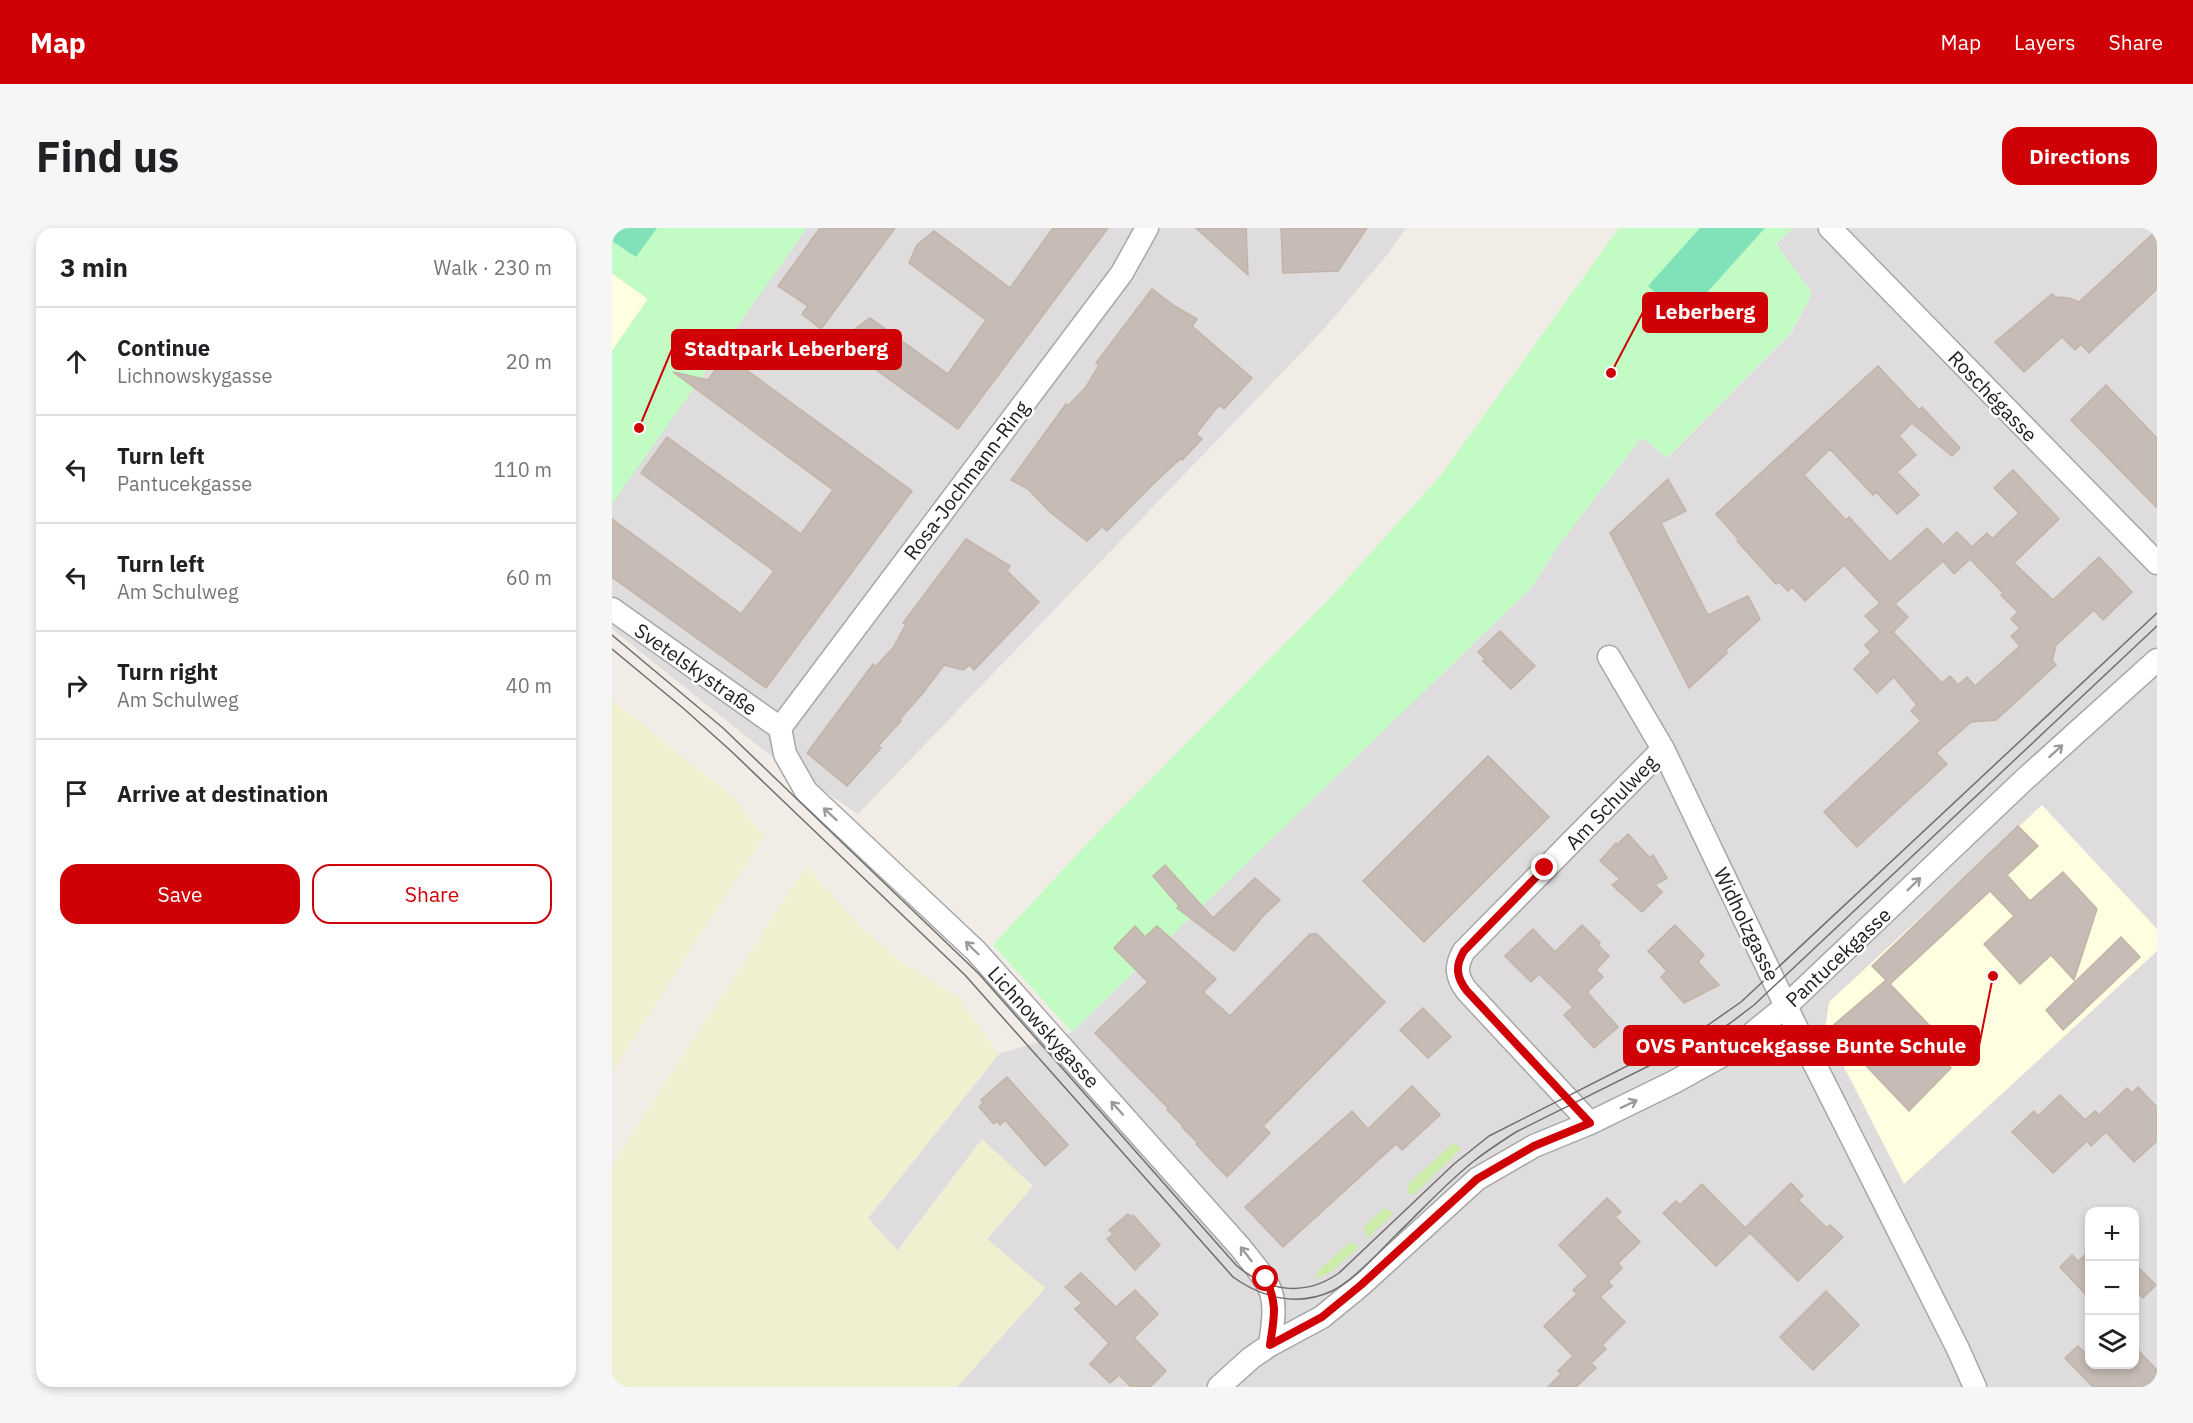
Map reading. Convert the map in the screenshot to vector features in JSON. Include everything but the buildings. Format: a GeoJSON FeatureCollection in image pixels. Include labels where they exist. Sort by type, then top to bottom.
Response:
{"type":"FeatureCollection","features":[{"type":"Feature","properties":{"kind":"street","name":"Rosa-Jochmann-Ring"},"geometry":{"type":"LineString","coordinates":[[780,728],[1122,273],[1147,228]]}},
{"type":"Feature","properties":{"kind":"street","name":"Roschégasse"},"geometry":{"type":"LineString","coordinates":[[1830,228],[2157,563]]}},
{"type":"Feature","properties":{"kind":"street","name":"Svetelskystraße"},"geometry":{"type":"LineString","coordinates":[[612,609],[780,728]]}},
{"type":"Feature","properties":{"kind":"street","name":"Widholzgasse"},"geometry":{"type":"LineString","coordinates":[[1609,657],[1662,749],[1786,1006],[1975,1387]]}},
{"type":"Feature","properties":{"kind":"street","name":"Pantucekgasse"},"geometry":{"type":"LineString","coordinates":[[1219,1387],[1251,1358],[1270,1345],[1322,1317],[1361,1285],[1477,1179],[1534,1146],[1590,1123],[1674,1082],[1732,1050],[1786,1006],[2025,779],[2157,660]]}},
{"type":"Feature","properties":{"kind":"street","name":"Lichnowskygasse"},"geometry":{"type":"LineString","coordinates":[[780,728],[785,754],[806,791],[976,951],[1240,1246],[1266,1279],[1274,1295],[1275,1311],[1270,1345]]}},
{"type":"Feature","properties":{"kind":"street","name":"Am Schulweg"},"geometry":{"type":"LineString","coordinates":[[1590,1123],[1467,991],[1457,970],[1464,951],[1662,749]]}},
{"type":"Feature","properties":{"kind":"shaded area"},"geometry":{"type":"Polygon","coordinates":[[[612,228],[1406,228],[1387,255],[1322,331],[858,814],[766,752],[612,629],[612,228]]]}},
{"type":"Feature","properties":{"kind":"shaded area"},"geometry":{"type":"Polygon","coordinates":[[[1793,228],[2157,228],[2157,1387],[957,1387],[1045,1288],[987,1239],[1032,1187],[982,1139],[897,1251],[868,1218],[999,1054],[1072,1032],[1531,588],[1560,543],[1642,437],[1667,458],[1792,332],[1812,293],[1776,244],[1793,228]]]}},
{"type":"Feature","properties":{"kind":"shaded area"},"geometry":{"type":"Polygon","coordinates":[[[612,273],[648,299],[612,351],[612,273]]]}},
{"type":"Feature","properties":{"kind":"shaded area"},"geometry":{"type":"Polygon","coordinates":[[[612,700],[733,797],[764,836],[612,1072],[612,700]]]}},
{"type":"Feature","properties":{"kind":"shaded area"},"geometry":{"type":"Polygon","coordinates":[[[2042,805],[2157,929],[2157,951],[1904,1184],[1825,1030],[1829,1002],[2042,805]]]}},
{"type":"Feature","properties":{"kind":"shaded area"},"geometry":{"type":"Polygon","coordinates":[[[806,866],[865,932],[909,967],[958,997],[999,1054],[868,1218],[898,1251],[982,1139],[1033,1186],[987,1239],[1045,1288],[957,1387],[612,1387],[612,1165],[806,866]]]}},
{"type":"Feature","properties":{"kind":"green space"},"geometry":{"type":"Polygon","coordinates":[[[612,228],[807,228],[612,504],[612,351],[648,299],[612,273],[612,228]]]}},
{"type":"Feature","properties":{"kind":"green space"},"geometry":{"type":"Polygon","coordinates":[[[612,228],[657,228],[636,257],[612,241],[612,228]]]}},
{"type":"Feature","properties":{"kind":"green space"},"geometry":{"type":"Polygon","coordinates":[[[1619,228],[1793,228],[1776,244],[1812,293],[1792,331],[1667,458],[1642,437],[1560,543],[1531,588],[1072,1032],[993,945],[1084,847],[1331,597],[1441,475],[1619,228]]]}},
{"type":"Feature","properties":{"kind":"green space"},"geometry":{"type":"Polygon","coordinates":[[[1700,228],[1765,228],[1684,318],[1648,286],[1700,228]]]}},
{"type":"Feature","properties":{"kind":"green space"},"geometry":{"type":"Polygon","coordinates":[[[1452,1144],[1456,1144],[1461,1149],[1412,1196],[1408,1192],[1408,1184],[1452,1144]]]}},
{"type":"Feature","properties":{"kind":"green space"},"geometry":{"type":"Polygon","coordinates":[[[1384,1208],[1394,1213],[1368,1238],[1363,1228],[1384,1208]]]}},
{"type":"Feature","properties":{"kind":"green space"},"geometry":{"type":"Polygon","coordinates":[[[1350,1242],[1359,1247],[1331,1272],[1315,1279],[1318,1271],[1350,1242]]]}},
{"type":"Feature","properties":{"kind":"tram line"},"geometry":{"type":"LineString","coordinates":[[612,635],[723,728],[979,974],[1236,1265],[1260,1281],[1273,1286],[1300,1288],[1313,1286],[1339,1273],[1454,1164],[1489,1136],[1708,1025],[1741,1002],[2157,613]]}},
{"type":"Feature","properties":{"kind":"tram line"},"geometry":{"type":"LineString","coordinates":[[612,649],[731,751],[965,975],[1233,1277],[1268,1295],[1306,1299],[1332,1291],[1349,1280],[1453,1179],[1479,1157],[1516,1132],[1709,1036],[1754,1005],[2157,626]]}},
{"type":"Feature","properties":{"kind":"place","name":"Leberberg"},"geometry":{"type":"Point","coordinates":[1611,373]}},
{"type":"Feature","properties":{"kind":"place","name":"Stadtpark Leberberg"},"geometry":{"type":"Point","coordinates":[639,428]}},
{"type":"Feature","properties":{"kind":"place","name":"OVS Pantucekgasse Bunte Schule"},"geometry":{"type":"Point","coordinates":[1993,976]}},
{"type":"Feature","properties":{"kind":"route"},"geometry":{"type":"LineString","coordinates":[[1266,1279],[1274,1295],[1275,1311],[1270,1345],[1322,1317],[1361,1285],[1477,1179],[1534,1146],[1590,1123],[1467,991],[1458,977],[1458,964],[1464,951],[1545,868]]}}]}
